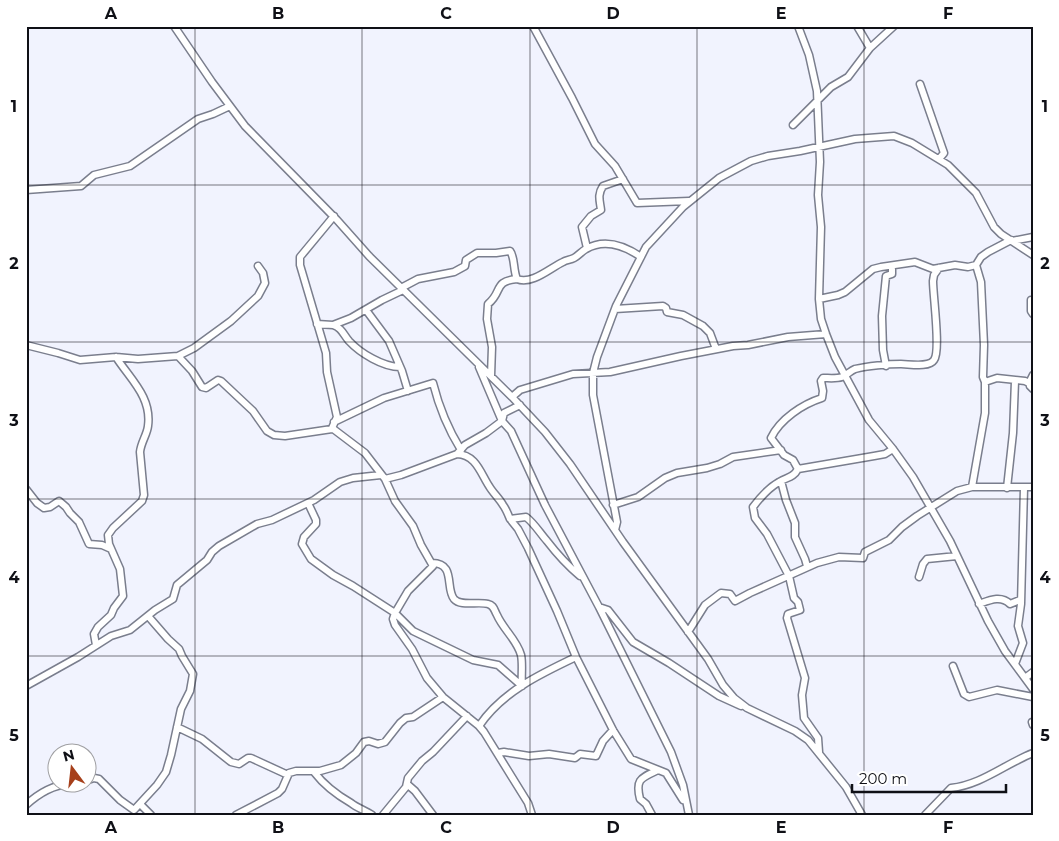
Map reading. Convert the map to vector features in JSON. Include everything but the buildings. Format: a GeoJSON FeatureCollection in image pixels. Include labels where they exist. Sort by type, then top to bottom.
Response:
{"type":"FeatureCollection","features":[{"type":"Feature","properties":{"kind":"street"},"geometry":{"type":"LineString","coordinates":[[174,26],[245,126],[334,216],[353,239],[402,289],[535,420],[561,452],[708,659],[723,685],[734,698],[747,708]]}},
{"type":"Feature","properties":{"kind":"street"},"geometry":{"type":"LineString","coordinates":[[533,26],[572,98],[594,144],[615,166],[637,203],[690,201]]}},
{"type":"Feature","properties":{"kind":"street"},"geometry":{"type":"LineString","coordinates":[[798,26],[812,66],[818,102],[820,162],[818,195],[821,227],[819,299],[821,319],[826,334],[869,420],[914,477],[932,507],[979,604],[1005,651],[1033,689]]}},
{"type":"Feature","properties":{"kind":"street"},"geometry":{"type":"LineString","coordinates":[[857,26],[870,48]]}},
{"type":"Feature","properties":{"kind":"street"},"geometry":{"type":"LineString","coordinates":[[793,125],[831,87],[848,77],[870,48],[894,26]]}},
{"type":"Feature","properties":{"kind":"street"},"geometry":{"type":"LineString","coordinates":[[920,84],[944,153],[939,159]]}},
{"type":"Feature","properties":{"kind":"street"},"geometry":{"type":"LineString","coordinates":[[26,190],[81,186],[94,175],[135,163],[198,118],[213,114],[230,106]]}},
{"type":"Feature","properties":{"kind":"street"},"geometry":{"type":"LineString","coordinates":[[615,530],[617,522],[593,395],[593,373],[615,309],[646,247],[664,226],[690,201],[719,178],[751,161],[768,156],[855,139],[894,136],[912,143],[939,159],[958,174],[976,193],[983,203],[990,222],[1001,234],[1033,254]]}},
{"type":"Feature","properties":{"kind":"street"},"geometry":{"type":"LineString","coordinates":[[587,248],[582,227],[591,216],[601,210],[599,199],[601,189],[603,186],[623,179]]}},
{"type":"Feature","properties":{"kind":"street"},"geometry":{"type":"LineString","coordinates":[[332,429],[331,427],[337,417],[327,372],[326,353],[300,265],[300,257],[334,216]]}},
{"type":"Feature","properties":{"kind":"street"},"geometry":{"type":"LineString","coordinates":[[819,299],[845,292],[856,285],[873,269],[881,266],[915,262],[933,269],[955,265],[968,267],[976,264],[988,252],[1012,240],[1033,237]]}},
{"type":"Feature","properties":{"kind":"street"},"geometry":{"type":"LineString","coordinates":[[491,376],[492,347],[487,319],[488,304],[495,298],[502,282],[517,278],[525,280],[544,274],[560,263],[574,258],[587,248],[597,245],[623,246],[641,257]]}},
{"type":"Feature","properties":{"kind":"street"},"geometry":{"type":"LineString","coordinates":[[333,325],[352,318],[418,279],[454,272],[465,266],[466,260],[479,252],[496,253],[510,251],[514,273],[517,278]]}},
{"type":"Feature","properties":{"kind":"street"},"geometry":{"type":"LineString","coordinates":[[972,487],[985,413],[981,282],[976,264]]}},
{"type":"Feature","properties":{"kind":"street"},"geometry":{"type":"LineString","coordinates":[[26,345],[58,352],[80,360],[116,357],[138,359],[178,356],[194,348],[231,321],[258,296],[265,283],[263,273],[258,266]]}},
{"type":"Feature","properties":{"kind":"street"},"geometry":{"type":"LineString","coordinates":[[886,366],[883,350],[882,316],[886,276],[892,274],[892,266]]}},
{"type":"Feature","properties":{"kind":"street"},"geometry":{"type":"LineString","coordinates":[[798,469],[793,460],[784,455],[771,440],[774,432],[796,411],[812,401],[822,398],[821,381],[823,378],[836,378],[854,370],[901,364],[912,366],[931,364],[935,360],[937,345],[932,281],[939,268]]}},
{"type":"Feature","properties":{"kind":"street"},"geometry":{"type":"LineString","coordinates":[[1031,300],[1031,311],[1033,314]]}},
{"type":"Feature","properties":{"kind":"street"},"geometry":{"type":"LineString","coordinates":[[615,309],[663,306],[667,312],[683,315],[703,326],[710,333],[716,349]]}},
{"type":"Feature","properties":{"kind":"street"},"geometry":{"type":"LineString","coordinates":[[366,310],[389,341],[408,392]]}},
{"type":"Feature","properties":{"kind":"street"},"geometry":{"type":"LineString","coordinates":[[317,324],[333,325],[340,328],[365,356],[394,367],[400,367]]}},
{"type":"Feature","properties":{"kind":"street"},"geometry":{"type":"LineString","coordinates":[[512,397],[520,390],[573,374],[610,372],[716,349],[762,343],[788,337],[826,334]]}},
{"type":"Feature","properties":{"kind":"street"},"geometry":{"type":"LineString","coordinates":[[178,356],[192,370],[202,387],[206,388],[218,380],[221,381],[253,411],[267,431],[274,435],[285,436],[332,429],[365,453],[383,477],[395,501],[413,526],[433,566],[408,591],[395,613],[393,619],[398,631],[412,649],[427,678],[443,697],[479,726],[498,753],[528,803],[532,815]]}},
{"type":"Feature","properties":{"kind":"street"},"geometry":{"type":"LineString","coordinates":[[96,645],[94,634],[98,627],[111,615],[123,596],[120,569],[108,535],[142,501],[144,495],[140,445],[148,428],[148,421],[144,397],[116,357]]}},
{"type":"Feature","properties":{"kind":"street"},"geometry":{"type":"LineString","coordinates":[[478,364],[502,421],[511,431],[545,505],[599,607],[671,752],[683,786],[689,815]]}},
{"type":"Feature","properties":{"kind":"street"},"geometry":{"type":"LineString","coordinates":[[985,382],[998,378],[1031,386],[1033,375]]}},
{"type":"Feature","properties":{"kind":"street"},"geometry":{"type":"LineString","coordinates":[[1007,488],[1013,433],[1015,381]]}},
{"type":"Feature","properties":{"kind":"street"},"geometry":{"type":"LineString","coordinates":[[334,422],[384,398],[433,384],[439,407],[459,452],[479,467],[489,487],[504,505],[510,519],[518,529],[557,611],[576,657],[613,730],[631,759],[662,770],[685,803]]}},
{"type":"Feature","properties":{"kind":"street"},"geometry":{"type":"LineString","coordinates":[[26,686],[111,636],[130,630],[174,599],[177,585],[207,560],[219,546],[257,524],[272,520],[308,503],[340,482],[353,478],[401,476],[459,452],[502,421],[504,413],[520,405]]}},
{"type":"Feature","properties":{"kind":"street"},"geometry":{"type":"LineString","coordinates":[[798,469],[885,454],[893,449]]}},
{"type":"Feature","properties":{"kind":"street"},"geometry":{"type":"LineString","coordinates":[[613,505],[638,497],[665,478],[677,473],[707,468],[733,457],[781,450]]}},
{"type":"Feature","properties":{"kind":"street"},"geometry":{"type":"LineString","coordinates":[[798,469],[795,476],[782,481],[764,494],[753,507],[755,518],[767,534],[789,576],[794,598],[798,602],[800,610],[787,615],[805,678],[802,695],[804,718],[818,738],[819,752]]}},
{"type":"Feature","properties":{"kind":"street"},"geometry":{"type":"LineString","coordinates":[[782,481],[786,500],[795,523],[795,537],[807,566]]}},
{"type":"Feature","properties":{"kind":"street"},"geometry":{"type":"LineString","coordinates":[[688,632],[705,605],[721,593],[730,594],[734,602],[807,566],[839,557],[863,558],[865,552],[889,540],[902,527],[957,491],[972,487],[1033,487]]}},
{"type":"Feature","properties":{"kind":"street"},"geometry":{"type":"LineString","coordinates":[[1015,664],[1023,643],[1018,626],[1020,616],[1024,488]]}},
{"type":"Feature","properties":{"kind":"street"},"geometry":{"type":"LineString","coordinates":[[26,489],[37,503],[44,508],[50,507],[59,501],[79,522],[89,544],[111,548]]}},
{"type":"Feature","properties":{"kind":"street"},"geometry":{"type":"LineString","coordinates":[[308,503],[316,524],[304,537],[302,544],[311,559],[333,575],[395,613],[413,630],[473,660],[498,665],[522,686]]}},
{"type":"Feature","properties":{"kind":"street"},"geometry":{"type":"LineString","coordinates":[[510,519],[526,517],[531,521],[565,562],[584,579]]}},
{"type":"Feature","properties":{"kind":"street"},"geometry":{"type":"LineString","coordinates":[[919,577],[923,564],[927,559],[957,556]]}},
{"type":"Feature","properties":{"kind":"street"},"geometry":{"type":"LineString","coordinates":[[432,563],[438,563],[446,569],[453,598],[458,602],[487,603],[494,608],[504,629],[519,650],[522,661],[522,686]]}},
{"type":"Feature","properties":{"kind":"street"},"geometry":{"type":"LineString","coordinates":[[979,604],[993,599],[1002,599],[1010,604],[1020,600]]}},
{"type":"Feature","properties":{"kind":"street"},"geometry":{"type":"LineString","coordinates":[[599,607],[608,610],[633,642],[719,696],[795,730],[808,740],[846,787],[862,815]]}},
{"type":"Feature","properties":{"kind":"street"},"geometry":{"type":"LineString","coordinates":[[98,779],[132,810],[157,785],[166,772],[182,706],[190,691],[192,674],[179,649],[148,616]]}},
{"type":"Feature","properties":{"kind":"street"},"geometry":{"type":"LineString","coordinates":[[479,726],[496,704],[522,686],[576,657]]}},
{"type":"Feature","properties":{"kind":"street"},"geometry":{"type":"LineString","coordinates":[[953,666],[964,694],[969,697],[997,690],[1033,697]]}},
{"type":"Feature","properties":{"kind":"street"},"geometry":{"type":"LineString","coordinates":[[1025,678],[1033,672]]}},
{"type":"Feature","properties":{"kind":"street"},"geometry":{"type":"LineString","coordinates":[[236,815],[278,792],[282,789],[288,775],[296,771],[314,772],[329,770],[341,765],[356,753],[364,742],[378,744],[385,742],[400,723],[418,714],[443,697]]}},
{"type":"Feature","properties":{"kind":"street"},"geometry":{"type":"LineString","coordinates":[[383,815],[422,761],[467,716]]}},
{"type":"Feature","properties":{"kind":"street"},"geometry":{"type":"LineString","coordinates":[[177,726],[202,739],[231,762],[239,764],[251,758],[288,775]]}},
{"type":"Feature","properties":{"kind":"street"},"geometry":{"type":"LineString","coordinates":[[498,753],[504,752],[529,756],[548,754],[575,758],[580,754],[596,756],[603,741],[613,730]]}},
{"type":"Feature","properties":{"kind":"street"},"geometry":{"type":"LineString","coordinates":[[925,815],[951,788],[965,787],[980,781],[1010,763],[1033,753]]}},
{"type":"Feature","properties":{"kind":"street"},"geometry":{"type":"LineString","coordinates":[[652,815],[646,804],[640,799],[638,783],[641,778],[658,770]]}},
{"type":"Feature","properties":{"kind":"street"},"geometry":{"type":"LineString","coordinates":[[314,772],[331,790],[352,805],[372,815]]}},
{"type":"Feature","properties":{"kind":"street"},"geometry":{"type":"LineString","coordinates":[[407,784],[433,815]]}},
{"type":"Feature","properties":{"kind":"street"},"geometry":{"type":"LineString","coordinates":[[26,805],[48,789]]}},
{"type":"Feature","properties":{"kind":"street"},"geometry":{"type":"LineString","coordinates":[[140,804],[151,815]]}}]}
